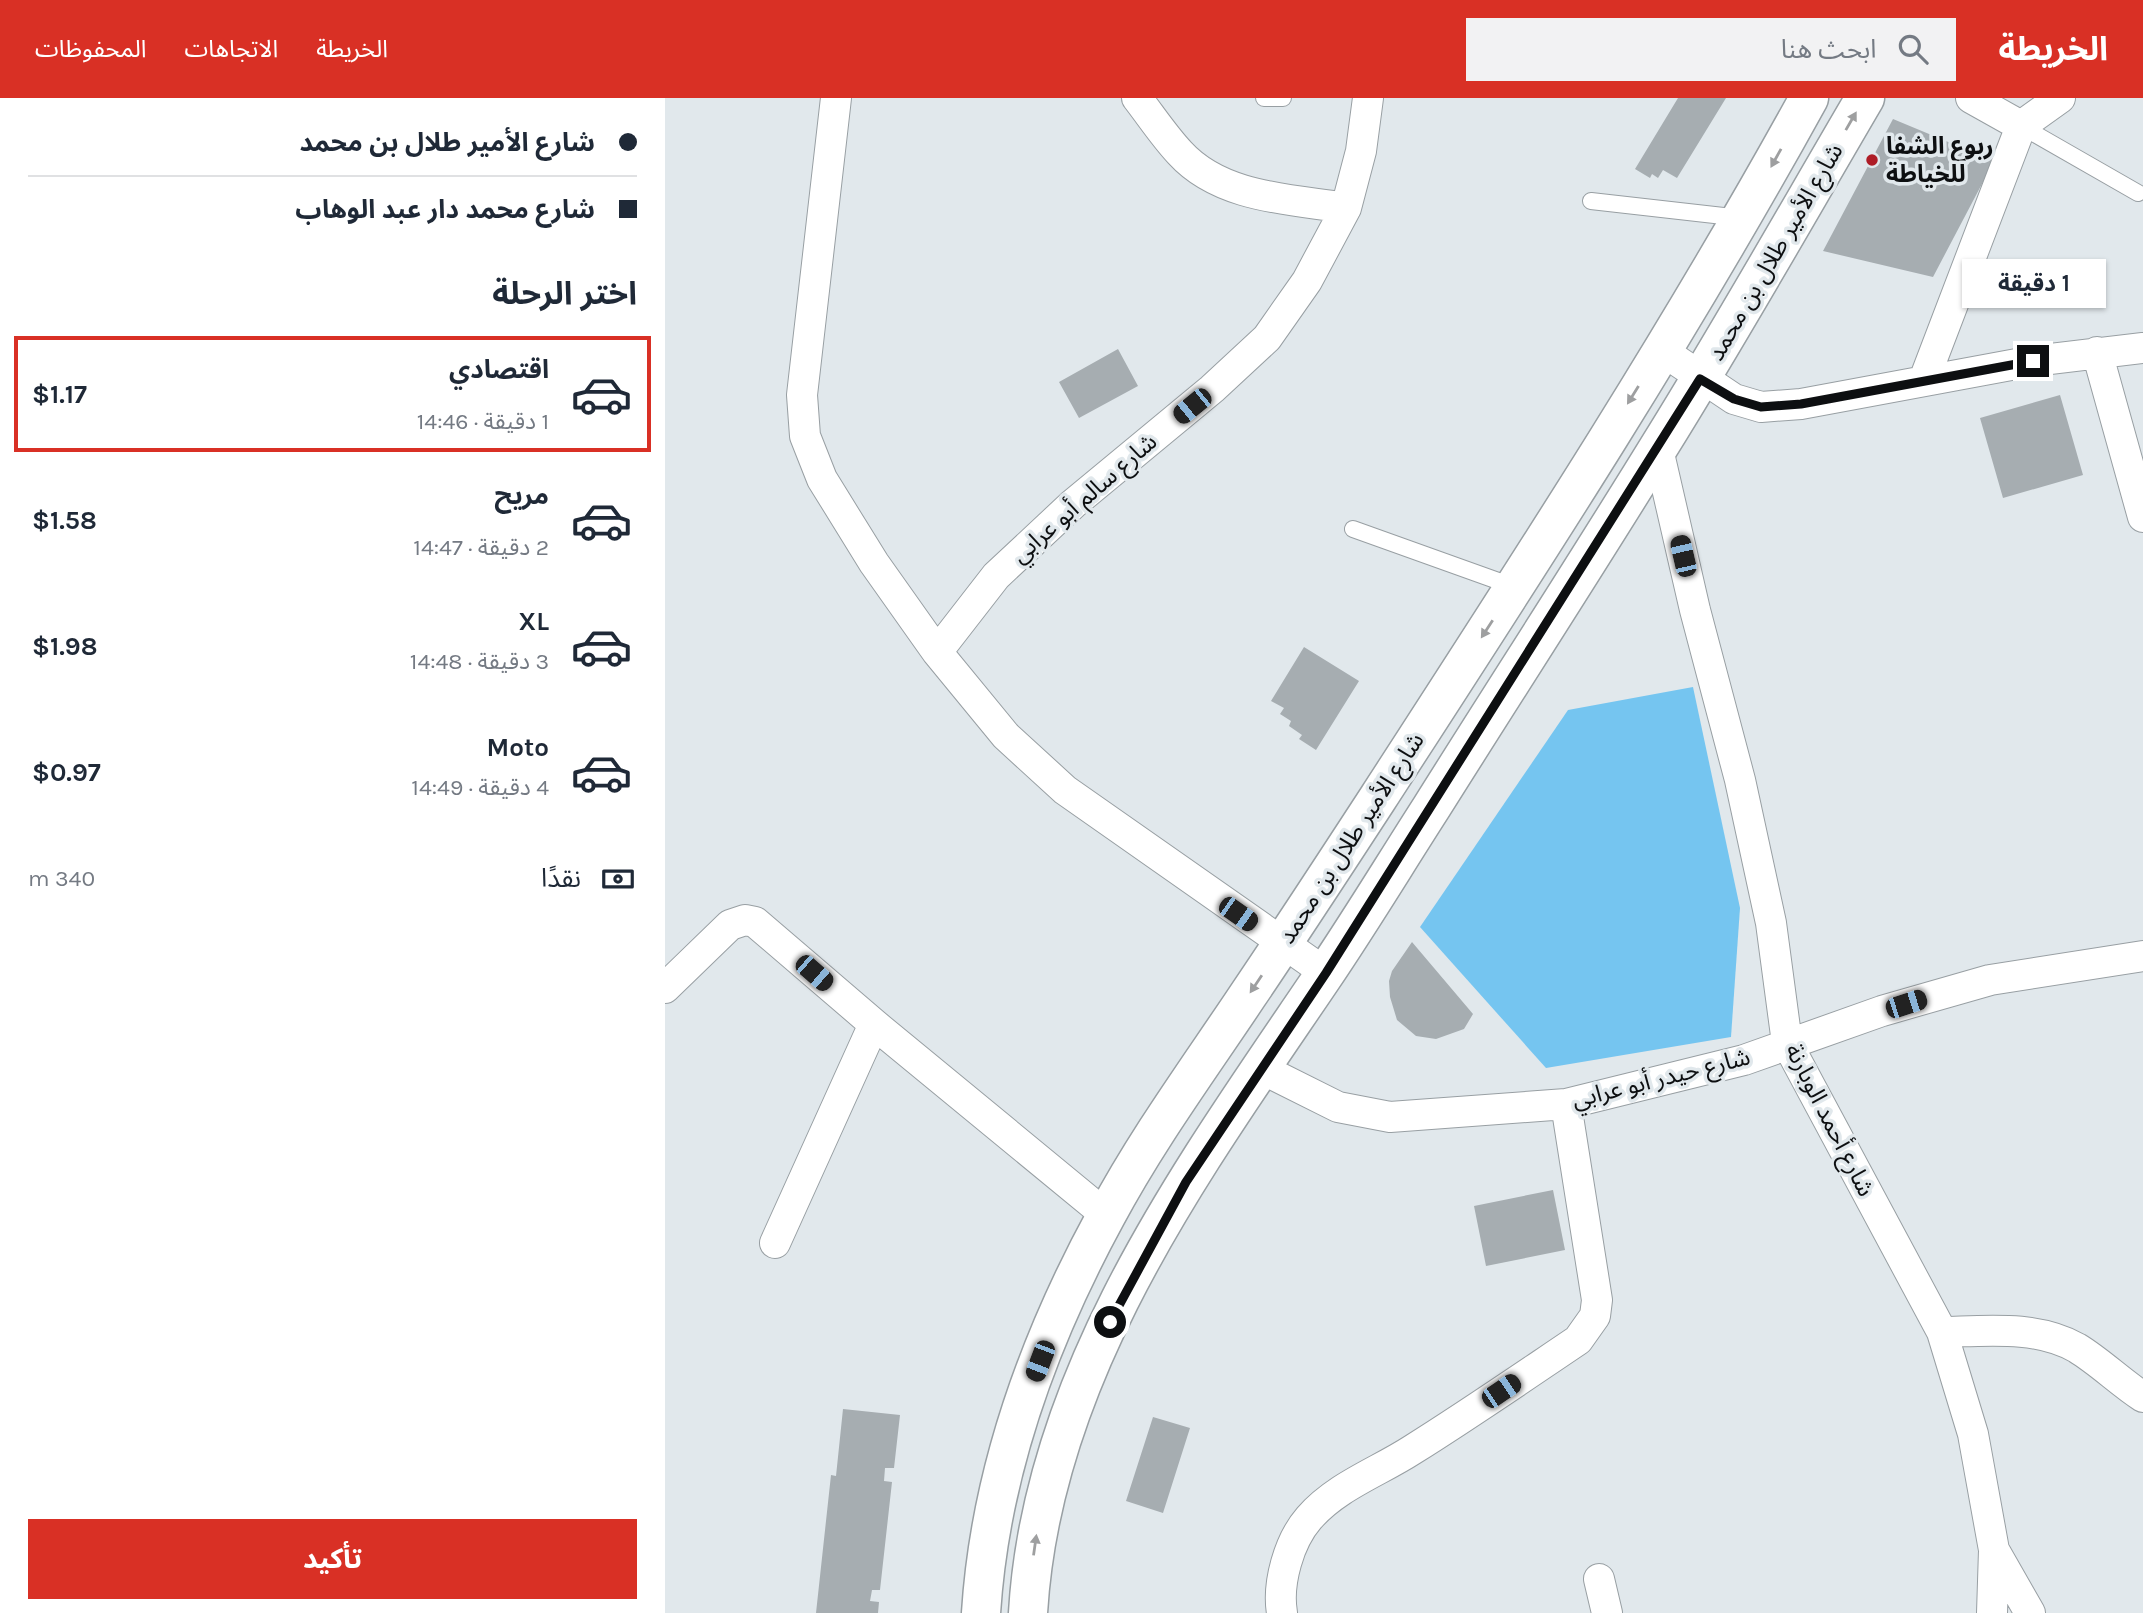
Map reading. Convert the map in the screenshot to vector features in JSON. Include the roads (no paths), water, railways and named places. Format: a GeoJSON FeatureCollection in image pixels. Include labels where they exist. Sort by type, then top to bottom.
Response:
{"type":"FeatureCollection","features":[{"type":"Feature","properties":{"kind":"street"},"geometry":{"type":"LineString","coordinates":[[836,98],[802,396],[805,436],[822,479],[874,563],[937,652],[1006,736],[1065,790],[1282,945],[1326,973]]}},
{"type":"Feature","properties":{"kind":"street"},"geometry":{"type":"LineString","coordinates":[[1137,98],[1181,155],[1212,177],[1250,193],[1346,208]]}},
{"type":"Feature","properties":{"kind":"street","name":"شارع سالم أبو عرابي"},"geometry":{"type":"LineString","coordinates":[[937,652],[996,576],[1073,504],[1212,389],[1267,338],[1307,281],[1346,208],[1361,151],[1368,98]]}},
{"type":"Feature","properties":{"kind":"street","name":"شارع الأمير طلال بن محمد"},"geometry":{"type":"LineString","coordinates":[[981,1613],[984,1567],[1014,1427],[1057,1317],[1106,1215],[1185,1089],[1515,587],[1743,218],[1809,98]]}},
{"type":"Feature","properties":{"kind":"street","name":"شارع الأمير طلال بن محمد"},"geometry":{"type":"LineString","coordinates":[[1028,1613],[1039,1517],[1057,1447],[1100,1343],[1186,1182],[1326,973],[1658,449],[1865,98]]}},
{"type":"Feature","properties":{"kind":"street"},"geometry":{"type":"LineString","coordinates":[[1971,98],[2021,126]]}},
{"type":"Feature","properties":{"kind":"street"},"geometry":{"type":"LineString","coordinates":[[1924,380],[2021,126],[2060,98]]}},
{"type":"Feature","properties":{"kind":"street"},"geometry":{"type":"LineString","coordinates":[[1661,350],[1700,379],[1734,399],[1761,407],[1801,404],[1924,380],[2097,352],[2143,348]]}},
{"type":"Feature","properties":{"kind":"street"},"geometry":{"type":"LineString","coordinates":[[2097,352],[2143,517]]}},
{"type":"Feature","properties":{"kind":"street","name":"شارع أحمد الوبارنة"},"geometry":{"type":"LineString","coordinates":[[1658,449],[1695,610],[1740,780],[1772,923],[1787,1043],[1942,1332],[1973,1434],[1994,1549],[1992,1613]]}},
{"type":"Feature","properties":{"kind":"street"},"geometry":{"type":"LineString","coordinates":[[665,988],[730,925],[745,920],[755,922],[1106,1215]]}},
{"type":"Feature","properties":{"kind":"street","name":"شارع حيدر أبو عرابي"},"geometry":{"type":"LineString","coordinates":[[1260,1069],[1338,1108],[1389,1117],[1566,1104],[1744,1060],[1787,1043],[1990,980],[2143,956]]}},
{"type":"Feature","properties":{"kind":"street"},"geometry":{"type":"LineString","coordinates":[[775,1243],[874,1024]]}},
{"type":"Feature","properties":{"kind":"street"},"geometry":{"type":"LineString","coordinates":[[1282,1613],[1279,1597],[1290,1550],[1308,1519],[1336,1493],[1411,1451],[1578,1340],[1595,1316],[1597,1300],[1566,1104]]}},
{"type":"Feature","properties":{"kind":"street"},"geometry":{"type":"LineString","coordinates":[[1942,1332],[2006,1330],[2042,1335],[2076,1348],[2143,1397]]}},
{"type":"Feature","properties":{"kind":"street"},"geometry":{"type":"LineString","coordinates":[[1994,1549],[2030,1613]]}},
{"type":"Feature","properties":{"kind":"street"},"geometry":{"type":"LineString","coordinates":[[1599,1579],[1607,1613]]}},
{"type":"Feature","properties":{"kind":"lane"},"geometry":{"type":"LineString","coordinates":[[1264,98],[1283,98]]}},
{"type":"Feature","properties":{"kind":"lane"},"geometry":{"type":"LineString","coordinates":[[2021,126],[2138,193]]}},
{"type":"Feature","properties":{"kind":"lane"},"geometry":{"type":"LineString","coordinates":[[1591,201],[1743,218]]}},
{"type":"Feature","properties":{"kind":"lane"},"geometry":{"type":"LineString","coordinates":[[1353,529],[1515,587]]}},
{"type":"Feature","properties":{"kind":"place","name":"ربوع الشفا للخياطة"},"geometry":{"type":"Point","coordinates":[1872,160]}}]}
